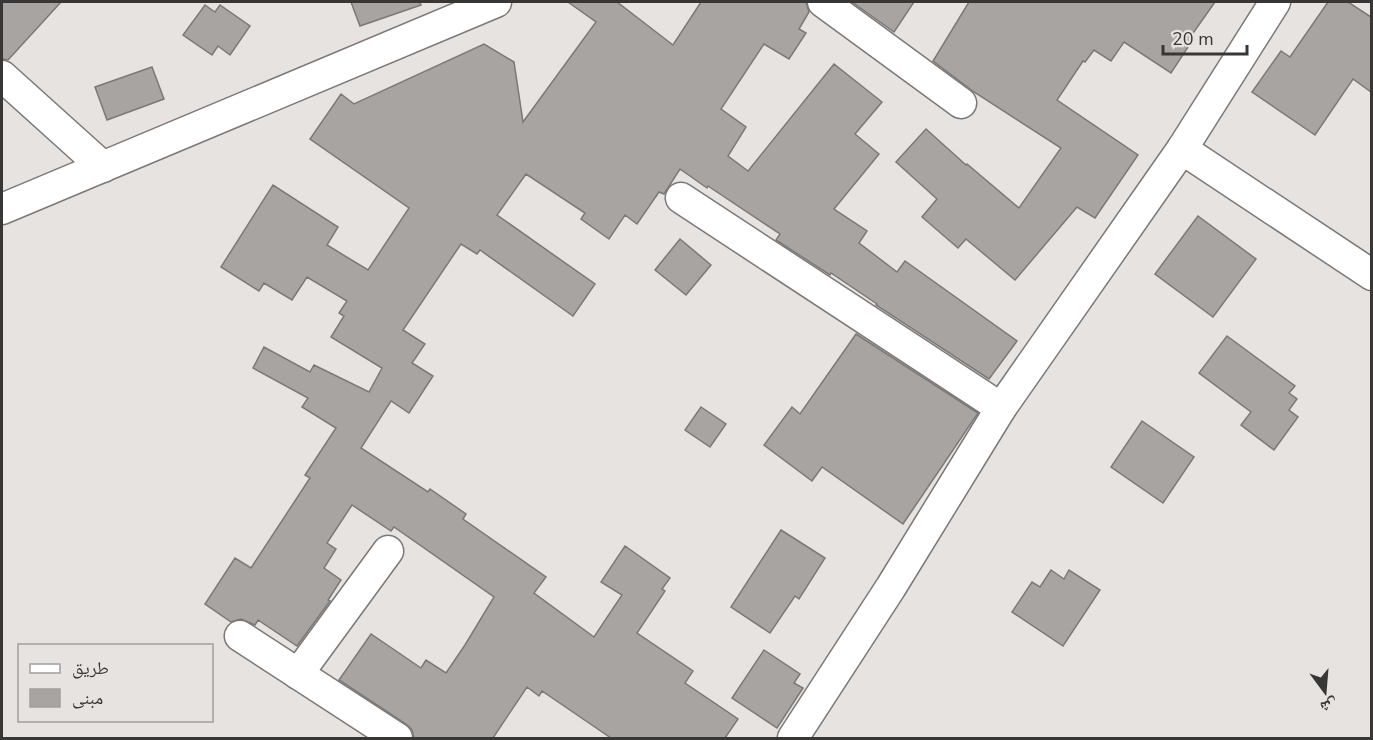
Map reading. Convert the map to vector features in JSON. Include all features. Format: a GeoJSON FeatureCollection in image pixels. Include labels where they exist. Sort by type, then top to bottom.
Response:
{"type":"FeatureCollection","features":[{"type":"Feature","properties":{"kind":"street"},"geometry":{"type":"LineString","coordinates":[[2,209],[496,2]]}},
{"type":"Feature","properties":{"kind":"street"},"geometry":{"type":"LineString","coordinates":[[823,2],[961,103]]}},
{"type":"Feature","properties":{"kind":"street"},"geometry":{"type":"LineString","coordinates":[[793,738],[891,587],[1002,408],[1182,149],[1275,2]]}},
{"type":"Feature","properties":{"kind":"street"},"geometry":{"type":"LineString","coordinates":[[2,76],[103,167]]}},
{"type":"Feature","properties":{"kind":"street"},"geometry":{"type":"LineString","coordinates":[[1182,149],[1371,275]]}},
{"type":"Feature","properties":{"kind":"street"},"geometry":{"type":"LineString","coordinates":[[681,198],[1002,408]]}},
{"type":"Feature","properties":{"kind":"street"},"geometry":{"type":"LineString","coordinates":[[298,674],[388,551]]}},
{"type":"Feature","properties":{"kind":"street"},"geometry":{"type":"LineString","coordinates":[[240,636],[398,738]]}},
{"type":"Feature","properties":{"kind":"building"},"geometry":{"type":"Polygon","coordinates":[[[2,2],[61,2],[8,60],[2,59],[2,2]]]}},
{"type":"Feature","properties":{"kind":"building"},"geometry":{"type":"Polygon","coordinates":[[[351,2],[420,2],[421,5],[360,26],[351,2]]]}},
{"type":"Feature","properties":{"kind":"building"},"geometry":{"type":"Polygon","coordinates":[[[568,2],[617,2],[673,45],[701,2],[806,2],[809,12],[799,29],[806,33],[789,59],[764,44],[721,109],[746,127],[728,156],[748,171],[834,64],[882,102],[855,134],[879,154],[834,209],[867,231],[859,243],[897,272],[905,261],[1017,341],[989,379],[831,273],[830,275],[776,240],[780,234],[680,169],[664,194],[659,192],[637,224],[625,215],[609,239],[581,219],[585,213],[526,174],[497,215],[595,284],[573,316],[480,250],[477,254],[461,244],[403,330],[425,344],[412,363],[433,376],[409,413],[391,401],[361,448],[428,492],[430,489],[466,514],[463,519],[546,577],[534,593],[594,637],[622,595],[601,582],[625,546],[670,578],[662,589],[665,591],[637,633],[693,671],[685,683],[738,719],[725,738],[611,738],[542,691],[539,696],[527,687],[493,738],[414,738],[412,730],[406,724],[339,680],[371,634],[421,668],[426,660],[446,673],[494,597],[394,527],[391,531],[352,505],[327,543],[336,549],[324,568],[341,580],[328,600],[330,601],[297,646],[258,620],[255,625],[241,619],[231,622],[205,604],[235,558],[251,568],[310,478],[305,475],[336,428],[302,407],[308,398],[253,368],[264,347],[310,372],[314,365],[369,392],[382,368],[331,337],[344,316],[339,313],[347,301],[307,277],[292,300],[264,283],[259,291],[221,267],[273,185],[338,227],[327,245],[368,270],[409,208],[310,139],[341,94],[354,104],[484,44],[514,62],[523,122],[596,22],[568,2]]]}},
{"type":"Feature","properties":{"kind":"building"},"geometry":{"type":"Polygon","coordinates":[[[852,2],[914,2],[894,32],[852,2]]]}},
{"type":"Feature","properties":{"kind":"building"},"geometry":{"type":"Polygon","coordinates":[[[969,2],[1215,2],[1191,36],[1194,38],[1171,73],[1124,42],[1111,61],[1094,50],[1085,62],[1083,61],[1057,100],[1138,155],[1095,218],[1077,207],[1015,280],[966,239],[958,248],[922,217],[937,199],[896,162],[926,129],[1019,208],[1061,148],[974,92],[933,61],[969,2]]]}},
{"type":"Feature","properties":{"kind":"building"},"geometry":{"type":"Polygon","coordinates":[[[1328,2],[1348,2],[1371,17],[1371,92],[1353,79],[1315,135],[1252,92],[1281,51],[1290,57],[1328,2]]]}},
{"type":"Feature","properties":{"kind":"building"},"geometry":{"type":"Polygon","coordinates":[[[205,5],[215,12],[220,5],[250,26],[230,55],[218,46],[212,55],[183,35],[205,5]]]}},
{"type":"Feature","properties":{"kind":"building"},"geometry":{"type":"Polygon","coordinates":[[[152,67],[164,99],[107,120],[95,87],[152,67]]]}},
{"type":"Feature","properties":{"kind":"building"},"geometry":{"type":"Polygon","coordinates":[[[1198,216],[1256,259],[1213,317],[1155,274],[1198,216]]]}},
{"type":"Feature","properties":{"kind":"building"},"geometry":{"type":"Polygon","coordinates":[[[680,239],[711,265],[686,295],[655,270],[680,239]]]}},
{"type":"Feature","properties":{"kind":"building"},"geometry":{"type":"Polygon","coordinates":[[[856,334],[978,413],[903,524],[822,467],[812,481],[764,445],[792,407],[800,414],[856,334]]]}},
{"type":"Feature","properties":{"kind":"building"},"geometry":{"type":"Polygon","coordinates":[[[1227,336],[1295,386],[1289,393],[1297,399],[1289,410],[1298,417],[1274,450],[1241,425],[1251,412],[1199,373],[1227,336]]]}},
{"type":"Feature","properties":{"kind":"building"},"geometry":{"type":"Polygon","coordinates":[[[701,407],[726,424],[710,447],[685,430],[701,407]]]}},
{"type":"Feature","properties":{"kind":"building"},"geometry":{"type":"Polygon","coordinates":[[[1142,421],[1194,457],[1163,503],[1111,467],[1142,421]]]}},
{"type":"Feature","properties":{"kind":"building"},"geometry":{"type":"Polygon","coordinates":[[[781,530],[825,558],[799,599],[795,596],[770,633],[731,607],[781,530]]]}},
{"type":"Feature","properties":{"kind":"building"},"geometry":{"type":"Polygon","coordinates":[[[1051,570],[1064,579],[1069,570],[1100,590],[1063,646],[1012,612],[1032,582],[1040,587],[1051,570]]]}},
{"type":"Feature","properties":{"kind":"building"},"geometry":{"type":"Polygon","coordinates":[[[764,650],[800,674],[794,683],[803,688],[777,728],[732,698],[764,650]]]}}]}
